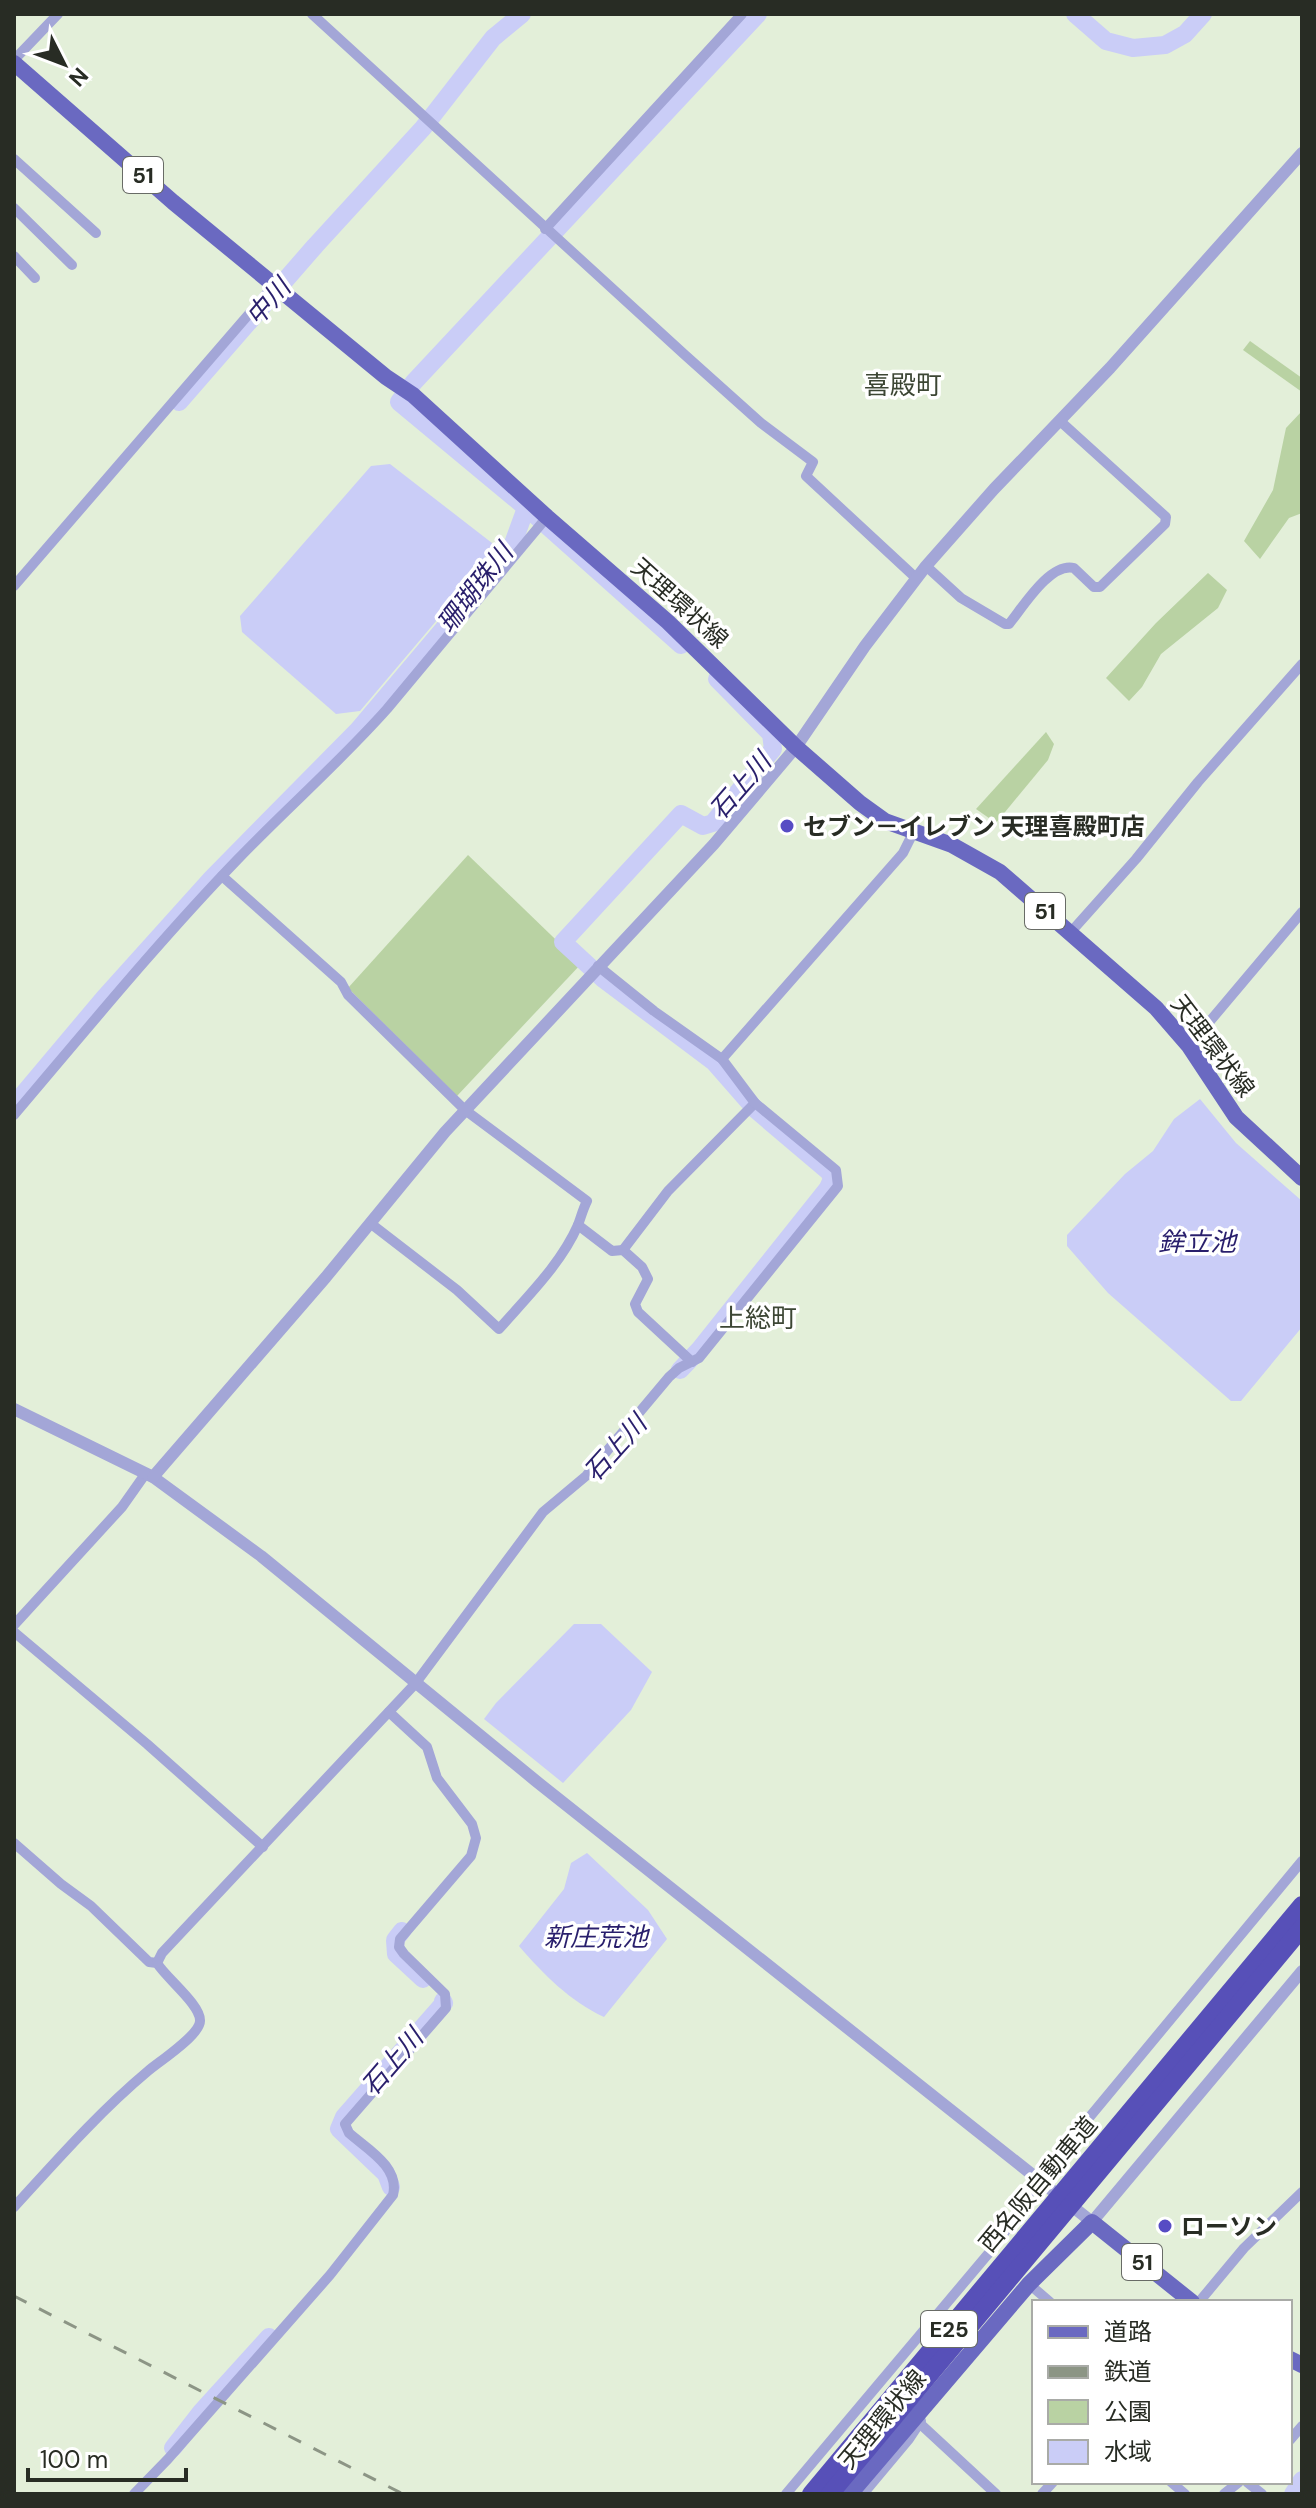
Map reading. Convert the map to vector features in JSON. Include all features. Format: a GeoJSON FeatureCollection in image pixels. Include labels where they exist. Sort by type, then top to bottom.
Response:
{"type":"FeatureCollection","features":[{"type":"Feature","properties":{"kind":"highway","name":"西名阪自動車道"},"geometry":{"type":"LineString","coordinates":[[830,2494],[1302,1905]]}},
{"type":"Feature","properties":{"kind":"highway","name":"西名阪自動車道"},"geometry":{"type":"LineString","coordinates":[[811,2494],[1302,1928]]}},
{"type":"Feature","properties":{"kind":"main road","name":"天理環状線"},"geometry":{"type":"LineString","coordinates":[[14,62],[173,202],[407,391],[668,622],[796,747],[860,803],[885,821],[952,845],[991,867],[1070,933],[1156,1008],[1189,1046],[1236,1117],[1302,1178]]}},
{"type":"Feature","properties":{"kind":"main road","name":"天理環状線"},"geometry":{"type":"LineString","coordinates":[[850,2494],[917,2420],[939,2387],[1029,2284],[1092,2222]]}},
{"type":"Feature","properties":{"kind":"main road","name":"51"},"geometry":{"type":"LineString","coordinates":[[1092,2222],[1190,2300]]}},
{"type":"Feature","properties":{"kind":"street"},"geometry":{"type":"LineString","coordinates":[[14,62],[58,14]]}},
{"type":"Feature","properties":{"kind":"street"},"geometry":{"type":"LineString","coordinates":[[312,14],[761,423],[813,462],[806,476],[916,578]]}},
{"type":"Feature","properties":{"kind":"street"},"geometry":{"type":"LineString","coordinates":[[547,230],[742,14]]}},
{"type":"Feature","properties":{"kind":"street"},"geometry":{"type":"LineString","coordinates":[[14,1625],[122,1507],[465,1110],[714,844],[796,747],[865,646],[926,566],[1302,153]]}},
{"type":"Feature","properties":{"kind":"street"},"geometry":{"type":"LineString","coordinates":[[14,159],[96,233]]}},
{"type":"Feature","properties":{"kind":"street"},"geometry":{"type":"LineString","coordinates":[[14,208],[72,265]]}},
{"type":"Feature","properties":{"kind":"street"},"geometry":{"type":"LineString","coordinates":[[14,256],[35,278]]}},
{"type":"Feature","properties":{"kind":"street"},"geometry":{"type":"LineString","coordinates":[[14,586],[279,289]]}},
{"type":"Feature","properties":{"kind":"street"},"geometry":{"type":"LineString","coordinates":[[926,566],[961,598],[1009,624],[1047,577],[1060,567],[1074,568],[1094,587],[1100,587],[1165,524],[1166,517],[1060,421]]}},
{"type":"Feature","properties":{"kind":"street"},"geometry":{"type":"LineString","coordinates":[[14,1115],[222,876],[360,740],[547,517]]}},
{"type":"Feature","properties":{"kind":"street"},"geometry":{"type":"LineString","coordinates":[[1070,933],[1302,664]]}},
{"type":"Feature","properties":{"kind":"street"},"geometry":{"type":"LineString","coordinates":[[722,1059],[903,853],[913,833]]}},
{"type":"Feature","properties":{"kind":"street"},"geometry":{"type":"LineString","coordinates":[[222,876],[341,982],[348,995],[465,1110],[587,1201],[578,1225],[546,1275],[499,1329],[457,1290],[370,1223]]}},
{"type":"Feature","properties":{"kind":"street"},"geometry":{"type":"LineString","coordinates":[[1189,1046],[1302,912]]}},
{"type":"Feature","properties":{"kind":"street"},"geometry":{"type":"LineString","coordinates":[[157,1963],[162,1953],[415,1684],[543,1512],[586,1476],[679,1368],[692,1362],[708,1346],[838,1186],[836,1170],[752,1105],[722,1059],[598,966]]}},
{"type":"Feature","properties":{"kind":"street"},"geometry":{"type":"LineString","coordinates":[[623,1250],[668,1191],[704,1158],[752,1105]]}},
{"type":"Feature","properties":{"kind":"street"},"geometry":{"type":"LineString","coordinates":[[578,1225],[612,1251],[623,1250],[642,1267],[648,1279],[635,1304],[638,1312],[692,1362]]}},
{"type":"Feature","properties":{"kind":"street"},"geometry":{"type":"LineString","coordinates":[[14,1409],[149,1475],[261,1556],[678,1895],[1092,2222],[1302,1971]]}},
{"type":"Feature","properties":{"kind":"street"},"geometry":{"type":"LineString","coordinates":[[14,1632],[263,1847]]}},
{"type":"Feature","properties":{"kind":"street"},"geometry":{"type":"LineString","coordinates":[[134,2494],[330,2275],[393,2195],[395,2185],[391,2171],[349,2133],[345,2124],[446,2008],[445,1994],[404,1954],[399,1947],[400,1939],[471,1856],[476,1838],[472,1824],[437,1778],[427,1747],[389,1712]]}},
{"type":"Feature","properties":{"kind":"street"},"geometry":{"type":"LineString","coordinates":[[14,1843],[91,1906],[149,1962],[157,1963],[201,2017],[200,2026],[113,2101],[14,2207]]}},
{"type":"Feature","properties":{"kind":"street"},"geometry":{"type":"LineString","coordinates":[[786,2494],[999,2241],[1039,2178],[1302,1861]]}},
{"type":"Feature","properties":{"kind":"street"},"geometry":{"type":"LineString","coordinates":[[1201,2300],[1244,2248],[1302,2192]]}},
{"type":"Feature","properties":{"kind":"street"},"geometry":{"type":"LineString","coordinates":[[1029,2284],[1048,2300]]}},
{"type":"Feature","properties":{"kind":"street"},"geometry":{"type":"LineString","coordinates":[[863,2494],[917,2420],[996,2494]]}},
{"type":"Feature","properties":{"kind":"street"},"geometry":{"type":"LineString","coordinates":[[1224,2494],[1243,2484]]}},
{"type":"Feature","properties":{"kind":"green space"},"geometry":{"type":"Polygon","coordinates":[[[1250,341],[1302,378],[1302,392],[1243,350],[1250,341]]]}},
{"type":"Feature","properties":{"kind":"green space"},"geometry":{"type":"Polygon","coordinates":[[[1302,411],[1302,513],[1289,518],[1260,559],[1244,541],[1273,490],[1286,428],[1302,411]]]}},
{"type":"Feature","properties":{"kind":"green space"},"geometry":{"type":"Polygon","coordinates":[[[1208,573],[1227,590],[1218,608],[1161,654],[1142,687],[1129,701],[1106,678],[1156,623],[1208,573]]]}},
{"type":"Feature","properties":{"kind":"green space"},"geometry":{"type":"Polygon","coordinates":[[[1046,732],[1054,744],[1048,760],[996,823],[976,809],[1046,732]]]}},
{"type":"Feature","properties":{"kind":"green space"},"geometry":{"type":"Polygon","coordinates":[[[468,855],[581,964],[457,1096],[348,988],[468,855]]]}},
{"type":"Feature","properties":{"kind":"water"},"geometry":{"type":"Polygon","coordinates":[[[390,464],[492,543],[492,555],[360,711],[336,714],[242,632],[240,616],[371,466],[390,464]]]}},
{"type":"Feature","properties":{"kind":"water","name":"鉾立池"},"geometry":{"type":"Polygon","coordinates":[[[1200,1099],[1236,1143],[1302,1201],[1302,1327],[1241,1401],[1231,1401],[1108,1293],[1067,1246],[1067,1235],[1125,1174],[1153,1151],[1174,1119],[1200,1099]]]}},
{"type":"Feature","properties":{"kind":"water"},"geometry":{"type":"Polygon","coordinates":[[[574,1624],[601,1624],[652,1672],[631,1710],[563,1783],[484,1719],[574,1624]]]}},
{"type":"Feature","properties":{"kind":"water","name":"新庄荒池"},"geometry":{"type":"Polygon","coordinates":[[[587,1853],[648,1910],[667,1939],[604,2017],[558,1986],[519,1946],[564,1889],[571,1863],[587,1853]]]}},
{"type":"Feature","properties":{"kind":"waterway","name":"中川"},"geometry":{"type":"LineString","coordinates":[[179,402],[423,128],[493,38],[522,14]]}},
{"type":"Feature","properties":{"kind":"waterway","name":"珊瑚珠川"},"geometry":{"type":"LineString","coordinates":[[681,645],[535,515],[399,402],[414,382],[758,14]]}},
{"type":"Feature","properties":{"kind":"waterway","name":"珊瑚珠川"},"geometry":{"type":"LineString","coordinates":[[1075,14],[1106,41],[1133,48],[1165,45],[1185,34],[1203,14]]}},
{"type":"Feature","properties":{"kind":"waterway","name":"珊瑚珠川"},"geometry":{"type":"LineString","coordinates":[[14,1105],[104,998],[212,878],[358,730],[511,549],[526,508]]}},
{"type":"Feature","properties":{"kind":"waterway","name":"石上川"},"geometry":{"type":"LineString","coordinates":[[680,1370],[828,1188],[832,1179],[829,1172],[756,1110],[714,1062],[602,978],[563,942],[681,814],[703,826],[713,823],[773,749],[771,734],[717,679]]}},
{"type":"Feature","properties":{"kind":"waterway","name":"石上川"},"geometry":{"type":"LineString","coordinates":[[402,1931],[395,1940],[396,1954],[423,1979]]}},
{"type":"Feature","properties":{"kind":"waterway","name":"石上川"},"geometry":{"type":"LineString","coordinates":[[391,2187],[386,2174],[339,2129],[344,2117],[443,2001]]}},
{"type":"Feature","properties":{"kind":"waterway","name":"石上川"},"geometry":{"type":"LineString","coordinates":[[173,2448],[269,2337]]}},
{"type":"Feature","properties":{"kind":"waterway"},"geometry":{"type":"LineString","coordinates":[[1293,2494],[1302,2480]]}},
{"type":"Feature","properties":{"kind":"railway"},"geometry":{"type":"LineString","coordinates":[[14,2296],[403,2494]]}},
{"type":"Feature","properties":{"kind":"place","name":"セブン－イレブン 天理喜殿町店"},"geometry":{"type":"Point","coordinates":[787,826]}},
{"type":"Feature","properties":{"kind":"place","name":"ローソン"},"geometry":{"type":"Point","coordinates":[1165,2226]}},
{"type":"Feature","properties":{"kind":"district","name":"喜殿町"},"geometry":{"type":"Point","coordinates":[903,385]}},
{"type":"Feature","properties":{"kind":"district","name":"上総町"},"geometry":{"type":"Point","coordinates":[758,1318]}}]}
